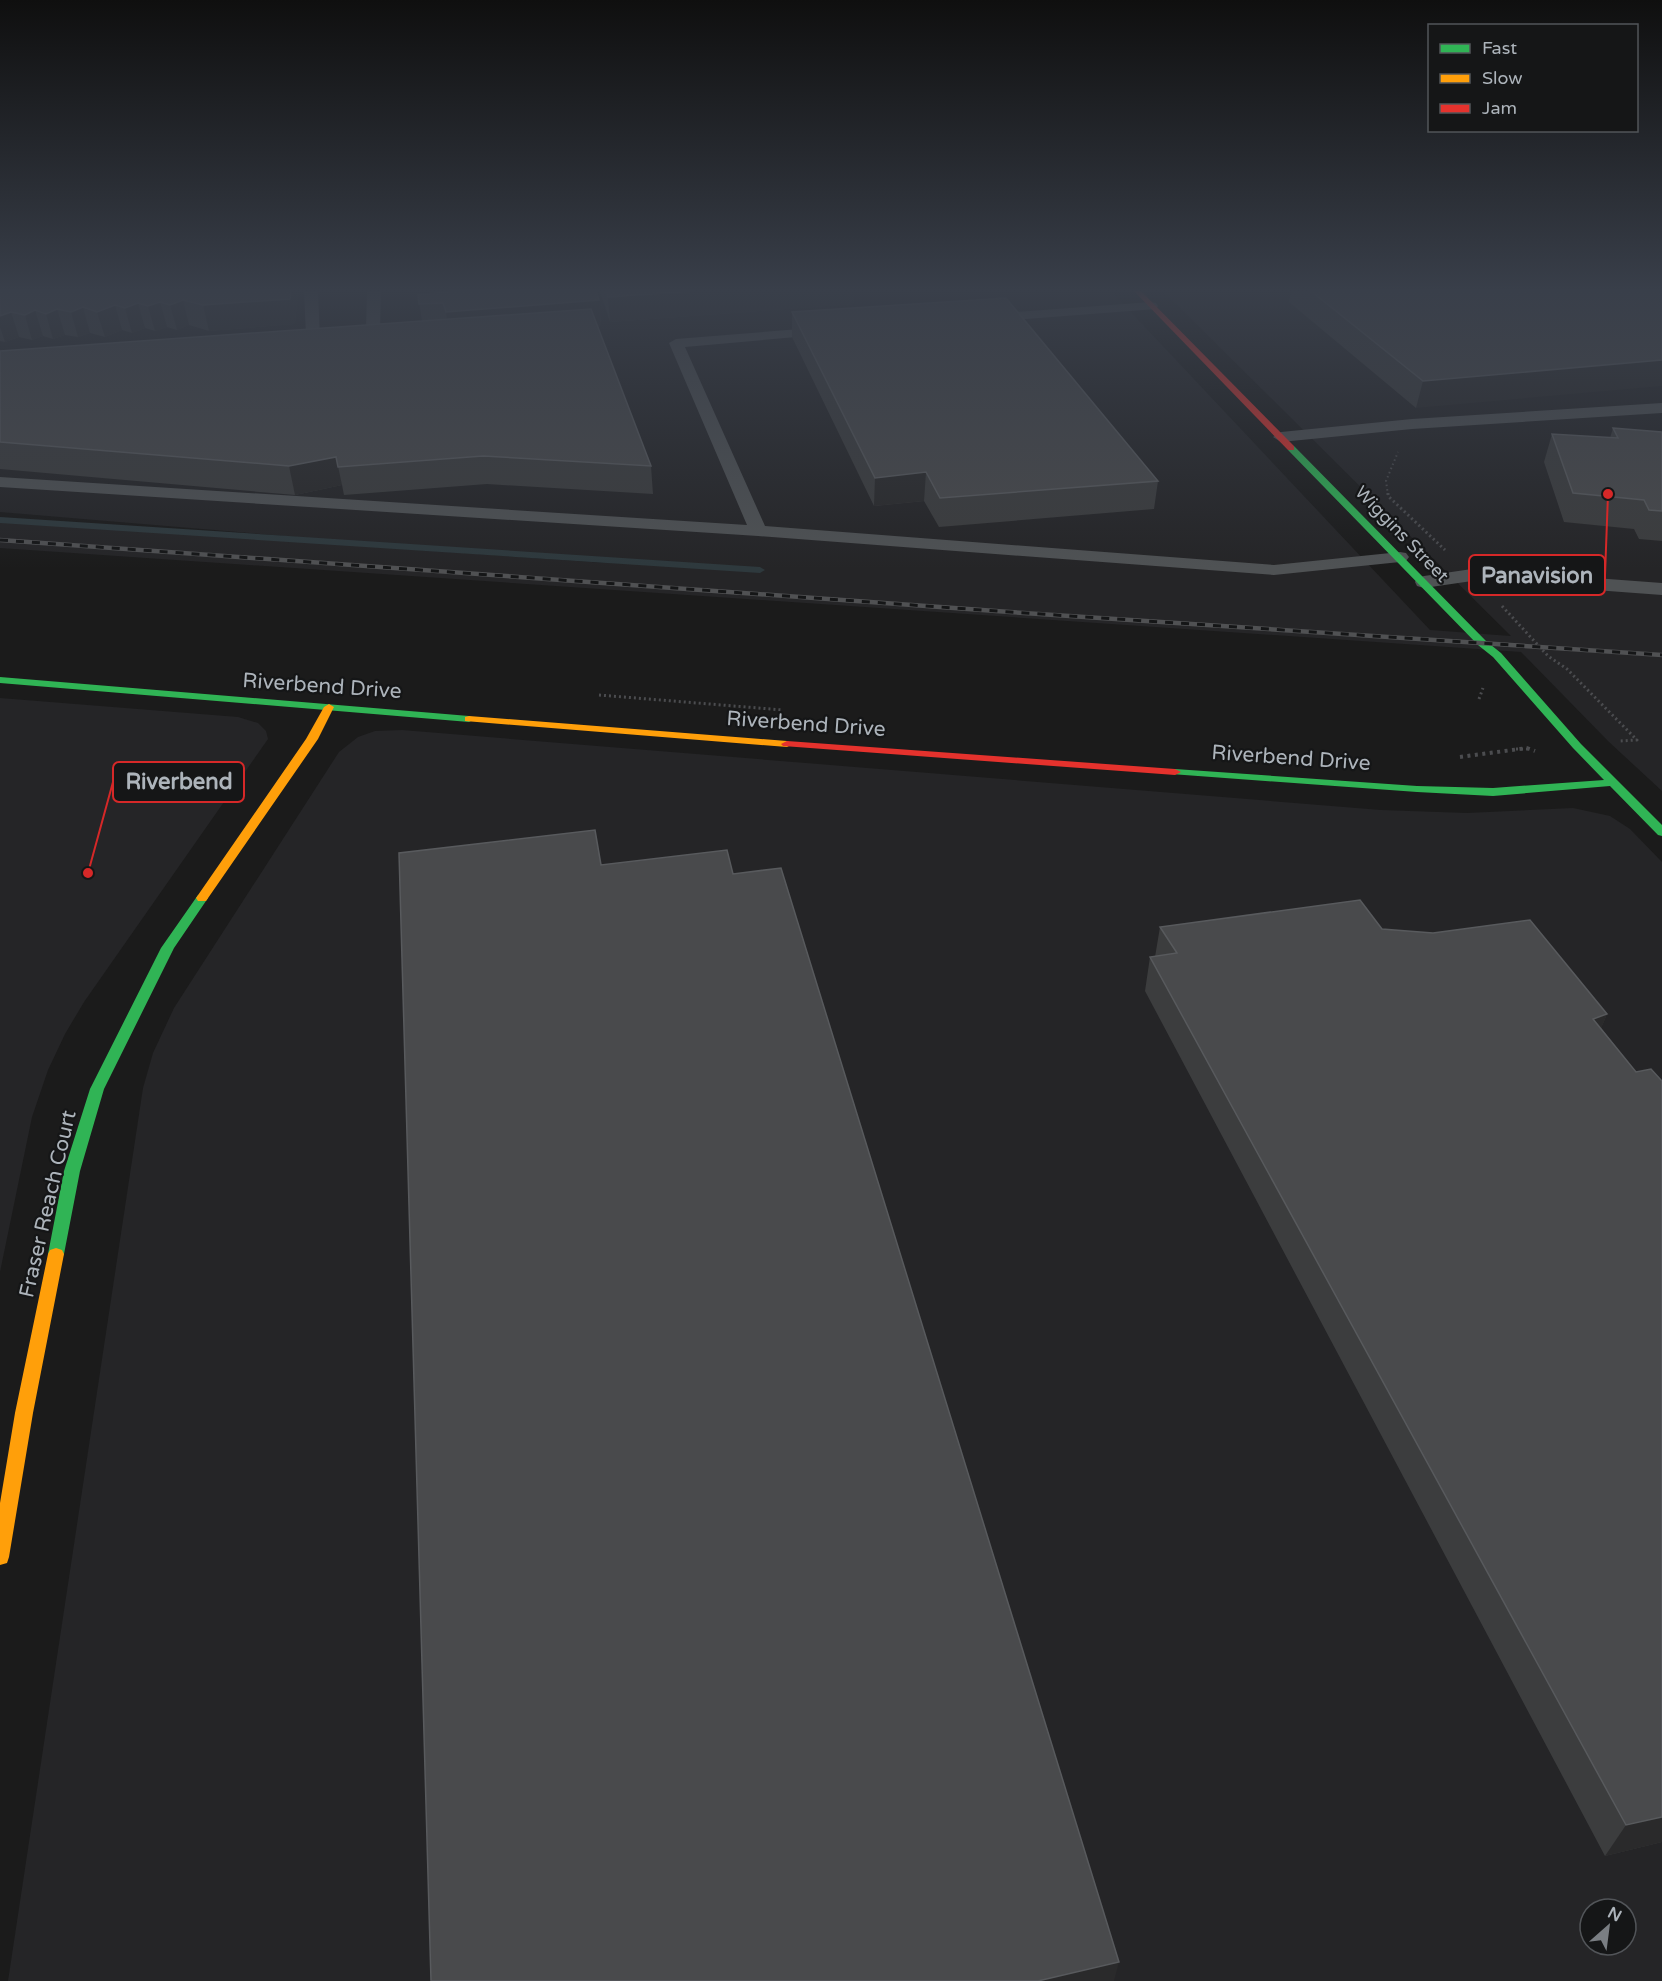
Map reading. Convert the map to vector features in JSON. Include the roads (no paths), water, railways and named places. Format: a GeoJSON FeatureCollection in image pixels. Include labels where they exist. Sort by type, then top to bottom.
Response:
{"type":"FeatureCollection","features":[{"type":"Feature","properties":{"kind":"street","name":"Wiggins Street"},"geometry":{"type":"LineString","coordinates":[[1228,383],[1482,643],[1497,655],[1610,783],[1662,832]]}},
{"type":"Feature","properties":{"kind":"street","name":"Riverbend Drive"},"geometry":{"type":"LineString","coordinates":[[0,680],[702,738],[1417,789],[1493,792],[1610,783]]}},
{"type":"Feature","properties":{"kind":"street","name":"Fraser Reach Court"},"geometry":{"type":"LineString","coordinates":[[0,1557],[24,1413],[72,1171],[97,1089],[168,948],[312,739],[329,707]]}},
{"type":"Feature","properties":{"kind":"lane"},"geometry":{"type":"LineString","coordinates":[[694,383],[758,531]]}},
{"type":"Feature","properties":{"kind":"lane"},"geometry":{"type":"LineString","coordinates":[[1281,437],[1412,424],[1662,408]]}},
{"type":"Feature","properties":{"kind":"lane"},"geometry":{"type":"LineString","coordinates":[[0,482],[758,531],[1274,570],[1400,557]]}},
{"type":"Feature","properties":{"kind":"lane"},"geometry":{"type":"LineString","coordinates":[[1424,582],[1472,575],[1662,589]]}},
{"type":"Feature","properties":{"kind":"waterway"},"geometry":{"type":"LineString","coordinates":[[0,520],[760,570]]}},
{"type":"Feature","properties":{"kind":"railway"},"geometry":{"type":"LineString","coordinates":[[0,540],[1010,612],[1662,655]]}},
{"type":"Feature","properties":{"kind":"place","name":"Panavision"},"geometry":{"type":"Point","coordinates":[1608,494]}},
{"type":"Feature","properties":{"kind":"place","name":"Riverbend"},"geometry":{"type":"Point","coordinates":[88,873]}}]}
